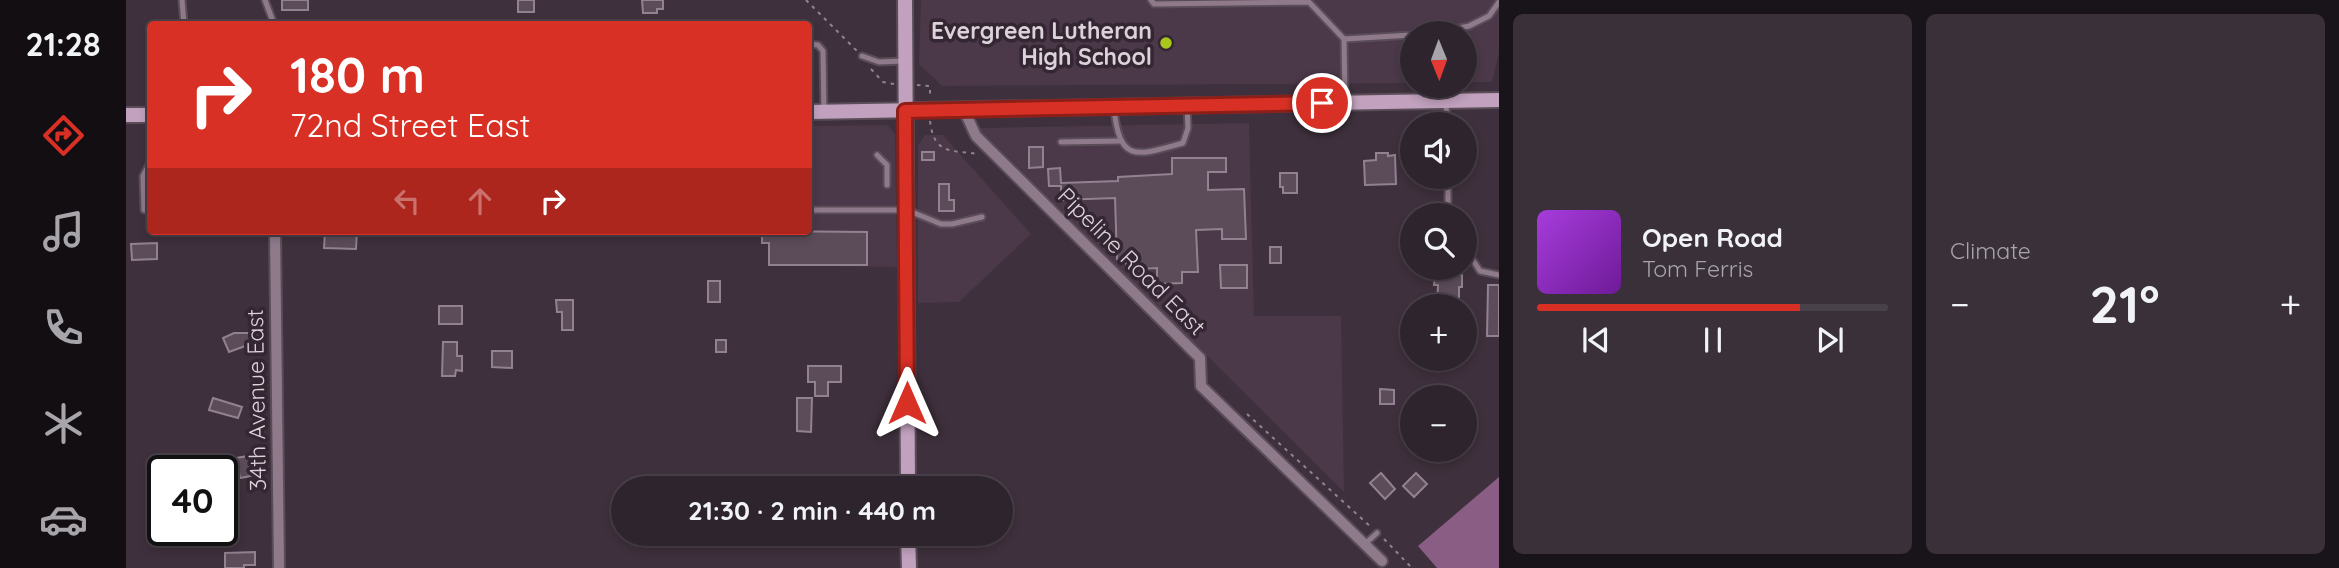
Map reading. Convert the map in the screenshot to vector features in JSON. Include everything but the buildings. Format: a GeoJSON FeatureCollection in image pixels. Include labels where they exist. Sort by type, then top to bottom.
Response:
{"type":"FeatureCollection","features":[{"type":"Feature","properties":{"kind":"main road"},"geometry":{"type":"LineString","coordinates":[[905,0],[908,476]]}},
{"type":"Feature","properties":{"kind":"main road"},"geometry":{"type":"LineString","coordinates":[[812,112],[1499,100]]}},
{"type":"Feature","properties":{"kind":"main road"},"geometry":{"type":"LineString","coordinates":[[126,115],[147,115]]}},
{"type":"Feature","properties":{"kind":"main road"},"geometry":{"type":"LineString","coordinates":[[908,546],[909,568]]}},
{"type":"Feature","properties":{"kind":"street","name":"Pipeline Road East"},"geometry":{"type":"LineString","coordinates":[[964,110],[976,136],[1200,358],[1201,386],[1382,561]]}},
{"type":"Feature","properties":{"kind":"street","name":"34th Avenue East"},"geometry":{"type":"LineString","coordinates":[[275,235],[279,568]]}},
{"type":"Feature","properties":{"kind":"lane"},"geometry":{"type":"LineString","coordinates":[[182,0],[184,21]]}},
{"type":"Feature","properties":{"kind":"lane"},"geometry":{"type":"LineString","coordinates":[[265,0],[273,21]]}},
{"type":"Feature","properties":{"kind":"lane"},"geometry":{"type":"LineString","coordinates":[[1151,0],[1154,4],[1309,2],[1344,39],[1346,103]]}},
{"type":"Feature","properties":{"kind":"lane"},"geometry":{"type":"LineString","coordinates":[[1477,22],[1489,16],[1499,2]]}},
{"type":"Feature","properties":{"kind":"lane"},"geometry":{"type":"LineString","coordinates":[[1344,39],[1400,36]]}},
{"type":"Feature","properties":{"kind":"lane"},"geometry":{"type":"LineString","coordinates":[[812,44],[818,45],[822,51],[824,112]]}},
{"type":"Feature","properties":{"kind":"lane"},"geometry":{"type":"LineString","coordinates":[[862,56],[879,62],[906,61]]}},
{"type":"Feature","properties":{"kind":"lane"},"geometry":{"type":"LineString","coordinates":[[1446,101],[1446,112]]}},
{"type":"Feature","properties":{"kind":"lane"},"geometry":{"type":"LineString","coordinates":[[1114,107],[1117,132],[1125,148],[1131,152],[1150,152],[1183,144],[1188,128],[1187,106]]}},
{"type":"Feature","properties":{"kind":"lane"},"geometry":{"type":"LineString","coordinates":[[1061,142],[1120,141]]}},
{"type":"Feature","properties":{"kind":"lane"},"geometry":{"type":"LineString","coordinates":[[877,155],[887,165],[887,185]]}},
{"type":"Feature","properties":{"kind":"lane"},"geometry":{"type":"LineString","coordinates":[[144,210],[143,176],[147,169]]}},
{"type":"Feature","properties":{"kind":"lane"},"geometry":{"type":"LineString","coordinates":[[812,210],[907,210],[941,224],[952,224],[982,216]]}},
{"type":"Feature","properties":{"kind":"lane"},"geometry":{"type":"LineString","coordinates":[[1477,266],[1480,271],[1499,275]]}},
{"type":"Feature","properties":{"kind":"lane"},"geometry":{"type":"LineString","coordinates":[[1365,544],[1377,533]]}},
{"type":"Feature","properties":{"kind":"path"},"geometry":{"type":"LineString","coordinates":[[806,0],[862,56],[878,78],[892,84]]}},
{"type":"Feature","properties":{"kind":"path"},"geometry":{"type":"LineString","coordinates":[[921,86],[930,86],[931,94]]}},
{"type":"Feature","properties":{"kind":"shaded area","name":"Evergreen Lutheran High School"},"geometry":{"type":"Polygon","coordinates":[[[921,0],[1499,0],[1499,53],[1492,82],[1477,82],[1477,21],[1400,21],[1400,83],[942,86],[919,64],[921,0]]]}},
{"type":"Feature","properties":{"kind":"shaded area"},"geometry":{"type":"Polygon","coordinates":[[[1249,123],[1254,316],[1341,316],[1344,492],[978,128],[1249,123]]]}},
{"type":"Feature","properties":{"kind":"shaded area"},"geometry":{"type":"Polygon","coordinates":[[[888,125],[895,134],[897,267],[769,265],[769,243],[762,243],[761,235],[812,235],[812,126],[888,125]]]}},
{"type":"Feature","properties":{"kind":"shaded area"},"geometry":{"type":"Polygon","coordinates":[[[925,135],[943,135],[1031,234],[959,302],[918,303],[918,145],[925,135]]]}},
{"type":"Feature","properties":{"kind":"shaded area"},"geometry":{"type":"Polygon","coordinates":[[[1499,477],[1499,568],[1437,568],[1418,546],[1499,477]]]}},
{"type":"Feature","properties":{"kind":"place","name":"Evergreen Lutheran High School"},"geometry":{"type":"Point","coordinates":[1166,43]}},
{"type":"Feature","properties":{"kind":"route"},"geometry":{"type":"LineString","coordinates":[[907,403],[905,111],[1322,103]]}}]}
